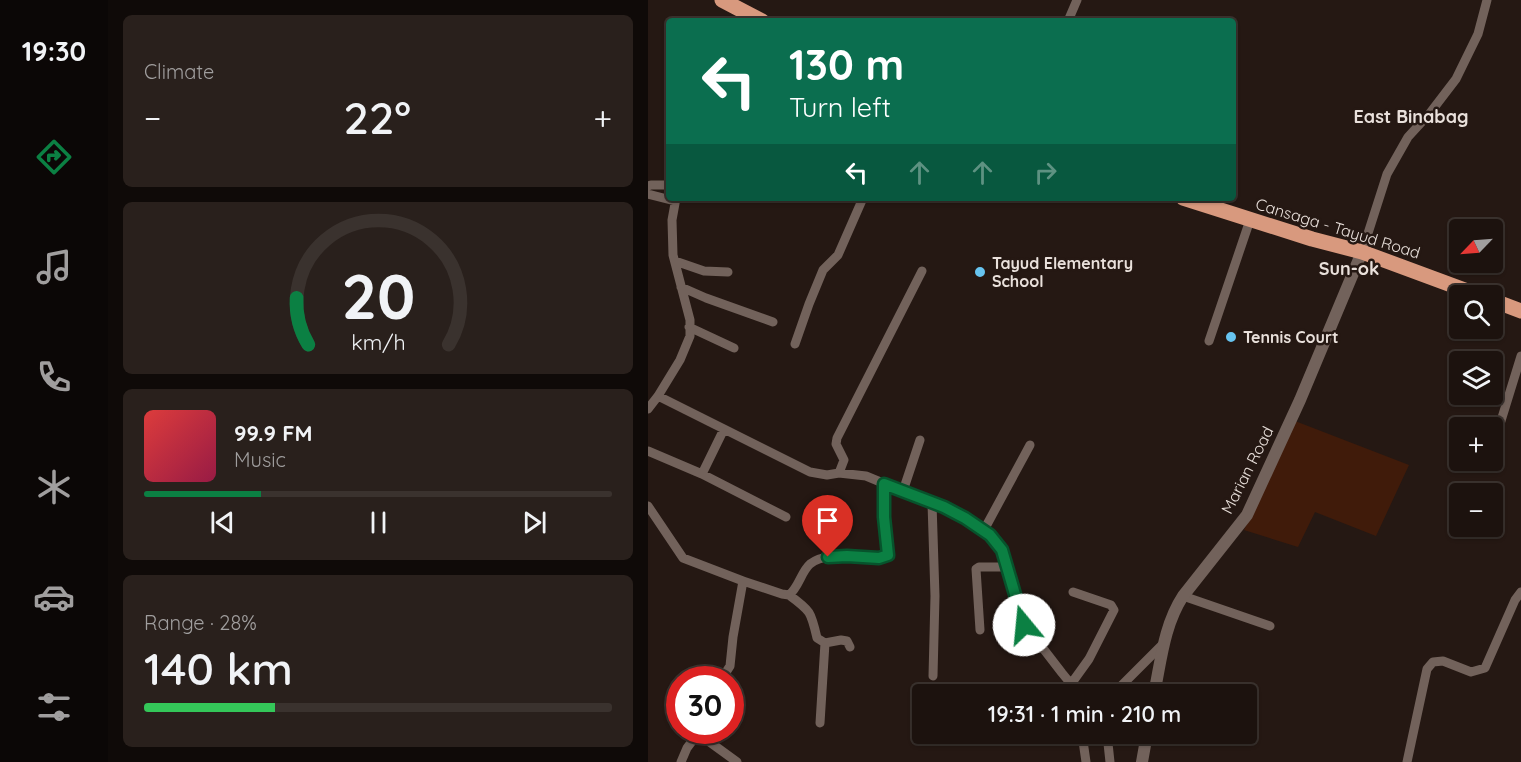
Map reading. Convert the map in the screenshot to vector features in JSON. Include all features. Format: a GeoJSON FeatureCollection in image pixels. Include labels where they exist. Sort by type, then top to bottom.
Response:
{"type":"FeatureCollection","features":[{"type":"Feature","properties":{"kind":"highway"},"geometry":{"type":"LineString","coordinates":[[722,0],[741,4],[758,18]]}},
{"type":"Feature","properties":{"kind":"highway","name":"Cansaga - Tayud Road"},"geometry":{"type":"LineString","coordinates":[[1192,201],[1312,239],[1362,252],[1451,285]]}},
{"type":"Feature","properties":{"kind":"highway"},"geometry":{"type":"LineString","coordinates":[[1503,304],[1521,311]]}},
{"type":"Feature","properties":{"kind":"street"},"geometry":{"type":"LineString","coordinates":[[1069,18],[1077,0]]}},
{"type":"Feature","properties":{"kind":"street"},"geometry":{"type":"LineString","coordinates":[[1362,252],[1387,174],[1408,137],[1456,79],[1478,34],[1487,0]]}},
{"type":"Feature","properties":{"kind":"street"},"geometry":{"type":"LineString","coordinates":[[648,186],[651,184],[666,185]]}},
{"type":"Feature","properties":{"kind":"street"},"geometry":{"type":"LineString","coordinates":[[648,194],[666,198]]}},
{"type":"Feature","properties":{"kind":"street"},"geometry":{"type":"LineString","coordinates":[[648,409],[680,360],[690,336],[690,320],[673,255],[672,220],[675,201]]}},
{"type":"Feature","properties":{"kind":"street"},"geometry":{"type":"LineString","coordinates":[[795,344],[823,270],[838,255],[863,201]]}},
{"type":"Feature","properties":{"kind":"street"},"geometry":{"type":"LineString","coordinates":[[1209,341],[1250,220]]}},
{"type":"Feature","properties":{"kind":"street","name":"Marian Road"},"geometry":{"type":"LineString","coordinates":[[1156,684],[1174,609],[1246,515],[1300,400],[1362,252]]}},
{"type":"Feature","properties":{"kind":"street"},"geometry":{"type":"LineString","coordinates":[[675,261],[704,271],[728,272]]}},
{"type":"Feature","properties":{"kind":"street"},"geometry":{"type":"LineString","coordinates":[[839,473],[844,460],[836,444],[837,438],[922,271]]}},
{"type":"Feature","properties":{"kind":"street"},"geometry":{"type":"LineString","coordinates":[[681,287],[773,322]]}},
{"type":"Feature","properties":{"kind":"street"},"geometry":{"type":"LineString","coordinates":[[689,327],[734,348]]}},
{"type":"Feature","properties":{"kind":"street"},"geometry":{"type":"LineString","coordinates":[[1502,417],[1521,356]]}},
{"type":"Feature","properties":{"kind":"street"},"geometry":{"type":"LineString","coordinates":[[658,396],[810,472],[866,477],[932,503],[965,518],[984,530],[1002,550],[1024,625],[1071,684],[1089,659],[1114,610],[1111,605],[1073,592]]}},
{"type":"Feature","properties":{"kind":"street"},"geometry":{"type":"LineString","coordinates":[[702,474],[723,429]]}},
{"type":"Feature","properties":{"kind":"street"},"geometry":{"type":"LineString","coordinates":[[903,491],[920,440]]}},
{"type":"Feature","properties":{"kind":"street"},"geometry":{"type":"LineString","coordinates":[[984,530],[1030,445]]}},
{"type":"Feature","properties":{"kind":"street"},"geometry":{"type":"LineString","coordinates":[[648,451],[702,474],[786,517]]}},
{"type":"Feature","properties":{"kind":"street"},"geometry":{"type":"LineString","coordinates":[[789,595],[795,590],[809,565],[817,560],[847,556],[879,558],[888,555],[884,517],[884,484]]}},
{"type":"Feature","properties":{"kind":"street"},"geometry":{"type":"LineString","coordinates":[[932,503],[935,596],[933,676]]}},
{"type":"Feature","properties":{"kind":"street"},"geometry":{"type":"LineString","coordinates":[[648,506],[683,558],[743,581],[789,595],[806,607],[812,617],[817,638],[825,643],[847,640],[850,647]]}},
{"type":"Feature","properties":{"kind":"street"},"geometry":{"type":"LineString","coordinates":[[980,630],[976,569],[979,567],[1007,567]]}},
{"type":"Feature","properties":{"kind":"street"},"geometry":{"type":"LineString","coordinates":[[730,666],[743,581]]}},
{"type":"Feature","properties":{"kind":"street"},"geometry":{"type":"LineString","coordinates":[[1407,762],[1427,669],[1433,662],[1443,661],[1472,672],[1485,668],[1510,611],[1521,592]]}},
{"type":"Feature","properties":{"kind":"street"},"geometry":{"type":"LineString","coordinates":[[1183,596],[1270,626]]}},
{"type":"Feature","properties":{"kind":"street"},"geometry":{"type":"LineString","coordinates":[[820,723],[825,643]]}},
{"type":"Feature","properties":{"kind":"street"},"geometry":{"type":"LineString","coordinates":[[1123,684],[1164,643]]}},
{"type":"Feature","properties":{"kind":"street"},"geometry":{"type":"LineString","coordinates":[[681,762],[690,744]]}},
{"type":"Feature","properties":{"kind":"street"},"geometry":{"type":"LineString","coordinates":[[712,744],[737,762]]}},
{"type":"Feature","properties":{"kind":"street"},"geometry":{"type":"LineString","coordinates":[[1083,744],[1086,762]]}},
{"type":"Feature","properties":{"kind":"street"},"geometry":{"type":"LineString","coordinates":[[1108,744],[1110,762]]}},
{"type":"Feature","properties":{"kind":"street"},"geometry":{"type":"LineString","coordinates":[[1142,762],[1145,744]]}},
{"type":"Feature","properties":{"kind":"shaded area"},"geometry":{"type":"Polygon","coordinates":[[[1295,421],[1409,465],[1376,536],[1315,512],[1298,547],[1244,530],[1295,421]]]}},
{"type":"Feature","properties":{"kind":"place","name":"Tayud Elementary School"},"geometry":{"type":"Point","coordinates":[980,272]}},
{"type":"Feature","properties":{"kind":"place","name":"Tennis Court"},"geometry":{"type":"Point","coordinates":[1231,337]}},
{"type":"Feature","properties":{"kind":"district","name":"East Binabag"},"geometry":{"type":"Point","coordinates":[1411,117]}},
{"type":"Feature","properties":{"kind":"district","name":"Sun-ok"},"geometry":{"type":"Point","coordinates":[1349,269]}},
{"type":"Feature","properties":{"kind":"route"},"geometry":{"type":"LineString","coordinates":[[828,557],[847,556],[865,559],[888,555],[884,517],[884,484],[944,507],[990,535],[1002,550],[1024,625]]}}]}
